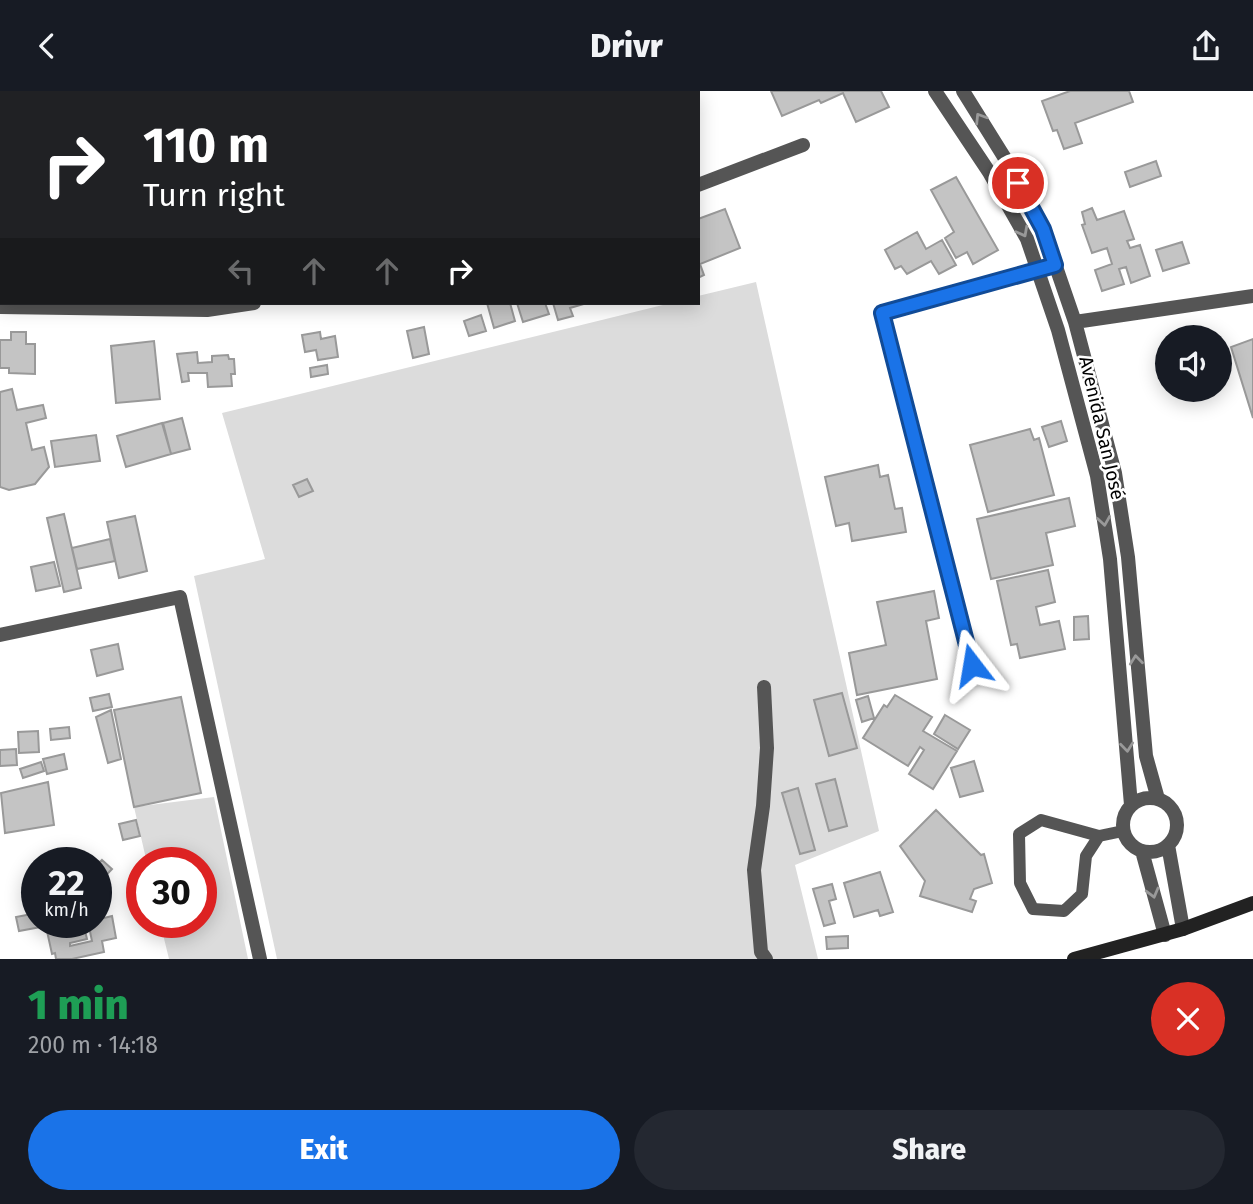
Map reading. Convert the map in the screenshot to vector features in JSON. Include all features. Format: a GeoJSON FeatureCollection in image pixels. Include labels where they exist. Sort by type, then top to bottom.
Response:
{"type":"FeatureCollection","features":[{"type":"Feature","properties":{"kind":"street","name":"Avenida San José"},"geometry":{"type":"LineString","coordinates":[[935,91],[995,183],[1027,239],[1058,330],[1097,476],[1110,559],[1131,805]]}},
{"type":"Feature","properties":{"kind":"street","name":"Avenida San José"},"geometry":{"type":"LineString","coordinates":[[963,91],[1006,160],[1043,229],[1075,322],[1115,473],[1128,557],[1146,756],[1158,800]]}},
{"type":"Feature","properties":{"kind":"street"},"geometry":{"type":"LineString","coordinates":[[700,184],[803,145]]}},
{"type":"Feature","properties":{"kind":"street"},"geometry":{"type":"LineString","coordinates":[[972,665],[882,313],[1055,265]]}},
{"type":"Feature","properties":{"kind":"street"},"geometry":{"type":"LineString","coordinates":[[1075,322],[1253,296]]}},
{"type":"Feature","properties":{"kind":"street"},"geometry":{"type":"LineString","coordinates":[[0,307],[207,310],[241,305]]}},
{"type":"Feature","properties":{"kind":"street"},"geometry":{"type":"LineString","coordinates":[[0,635],[180,597],[260,959]]}},
{"type":"Feature","properties":{"kind":"street"},"geometry":{"type":"LineString","coordinates":[[764,687],[767,748],[763,806],[754,870],[761,952],[766,959]]}},
{"type":"Feature","properties":{"kind":"street"},"geometry":{"type":"LineString","coordinates":[[1148,798],[1158,800],[1166,804],[1176,819],[1177,829],[1168,845],[1151,852],[1142,851],[1127,840],[1123,831],[1125,813],[1131,805],[1148,798]]}},
{"type":"Feature","properties":{"kind":"street"},"geometry":{"type":"LineString","coordinates":[[1168,845],[1183,929]]}},
{"type":"Feature","properties":{"kind":"street"},"geometry":{"type":"LineString","coordinates":[[1142,851],[1164,935]]}},
{"type":"Feature","properties":{"kind":"street"},"geometry":{"type":"LineString","coordinates":[[1074,959],[1164,935],[1253,903]]}},
{"type":"Feature","properties":{"kind":"lane"},"geometry":{"type":"LineString","coordinates":[[1099,836],[1086,856],[1082,894],[1064,911],[1033,909],[1020,883],[1019,834],[1041,820],[1099,836],[1123,831]]}},
{"type":"Feature","properties":{"kind":"shaded area"},"geometry":{"type":"Polygon","coordinates":[[[756,282],[879,831],[795,865],[818,959],[277,959],[194,576],[265,559],[222,413],[663,305],[700,305],[700,296],[756,282]]]}},
{"type":"Feature","properties":{"kind":"shaded area"},"geometry":{"type":"Polygon","coordinates":[[[214,797],[248,959],[169,959],[164,938],[217,938],[217,847],[143,847],[134,807],[214,797]]]}},
{"type":"Feature","properties":{"kind":"building"},"geometry":{"type":"Polygon","coordinates":[[[771,91],[881,91],[889,107],[856,122],[843,93],[782,116],[771,91]]]}},
{"type":"Feature","properties":{"kind":"building"},"geometry":{"type":"Polygon","coordinates":[[[1070,91],[1129,91],[1133,102],[1075,123],[1082,143],[1064,149],[1057,130],[1053,131],[1042,101],[1070,91]]]}},
{"type":"Feature","properties":{"kind":"building"},"geometry":{"type":"Polygon","coordinates":[[[1156,161],[1161,176],[1130,187],[1125,172],[1156,161]]]}},
{"type":"Feature","properties":{"kind":"building"},"geometry":{"type":"Polygon","coordinates":[[[956,177],[998,250],[973,264],[967,252],[956,258],[945,238],[954,232],[931,190],[956,177]]]}},
{"type":"Feature","properties":{"kind":"building"},"geometry":{"type":"Polygon","coordinates":[[[1092,208],[1097,220],[1124,211],[1134,239],[1127,241],[1130,248],[1140,245],[1150,276],[1131,283],[1126,267],[1119,269],[1124,284],[1102,291],[1095,270],[1112,264],[1107,248],[1092,253],[1082,225],[1085,224],[1082,212],[1092,208]]]}},
{"type":"Feature","properties":{"kind":"building"},"geometry":{"type":"Polygon","coordinates":[[[725,209],[740,248],[700,264],[700,218],[725,209]]]}},
{"type":"Feature","properties":{"kind":"building"},"geometry":{"type":"Polygon","coordinates":[[[917,232],[926,249],[942,240],[956,265],[939,274],[931,261],[907,274],[901,266],[895,269],[885,250],[917,232]]]}},
{"type":"Feature","properties":{"kind":"building"},"geometry":{"type":"Polygon","coordinates":[[[1182,242],[1189,263],[1163,271],[1156,250],[1182,242]]]}},
{"type":"Feature","properties":{"kind":"building"},"geometry":{"type":"Polygon","coordinates":[[[488,305],[511,305],[515,321],[494,328],[488,305]]]}},
{"type":"Feature","properties":{"kind":"building"},"geometry":{"type":"Polygon","coordinates":[[[518,305],[546,305],[549,314],[523,322],[518,305]]]}},
{"type":"Feature","properties":{"kind":"building"},"geometry":{"type":"Polygon","coordinates":[[[554,305],[580,305],[570,308],[573,316],[558,320],[554,305]]]}},
{"type":"Feature","properties":{"kind":"building"},"geometry":{"type":"Polygon","coordinates":[[[481,315],[486,331],[469,336],[464,321],[481,315]]]}},
{"type":"Feature","properties":{"kind":"building"},"geometry":{"type":"Polygon","coordinates":[[[424,327],[429,354],[413,358],[407,331],[424,327]]]}},
{"type":"Feature","properties":{"kind":"building"},"geometry":{"type":"Polygon","coordinates":[[[11,332],[26,332],[26,344],[35,344],[35,374],[9,373],[9,368],[0,368],[0,340],[11,340],[11,332]]]}},
{"type":"Feature","properties":{"kind":"building"},"geometry":{"type":"Polygon","coordinates":[[[320,332],[321,339],[335,336],[338,357],[318,360],[316,350],[305,352],[302,335],[320,332]]]}},
{"type":"Feature","properties":{"kind":"building"},"geometry":{"type":"Polygon","coordinates":[[[1253,339],[1253,418],[1232,350],[1232,347],[1253,339]]]}},
{"type":"Feature","properties":{"kind":"building"},"geometry":{"type":"Polygon","coordinates":[[[154,341],[160,399],[116,403],[111,346],[154,341]]]}},
{"type":"Feature","properties":{"kind":"building"},"geometry":{"type":"Polygon","coordinates":[[[197,352],[198,363],[212,362],[212,356],[228,355],[229,359],[234,359],[235,374],[231,374],[232,386],[208,387],[207,373],[188,373],[189,381],[182,382],[177,354],[197,352]]]}},
{"type":"Feature","properties":{"kind":"building"},"geometry":{"type":"Polygon","coordinates":[[[327,365],[328,374],[311,377],[310,368],[327,365]]]}},
{"type":"Feature","properties":{"kind":"building"},"geometry":{"type":"Polygon","coordinates":[[[12,389],[17,410],[43,405],[46,418],[26,423],[32,450],[44,447],[49,467],[35,484],[9,490],[0,487],[0,392],[12,389]]]}},
{"type":"Feature","properties":{"kind":"building"},"geometry":{"type":"Polygon","coordinates":[[[182,418],[190,449],[171,454],[163,423],[182,418]]]}},
{"type":"Feature","properties":{"kind":"building"},"geometry":{"type":"Polygon","coordinates":[[[1061,421],[1067,441],[1049,447],[1042,427],[1061,421]]]}},
{"type":"Feature","properties":{"kind":"building"},"geometry":{"type":"Polygon","coordinates":[[[162,423],[171,454],[126,467],[117,436],[162,423]]]}},
{"type":"Feature","properties":{"kind":"building"},"geometry":{"type":"Polygon","coordinates":[[[1030,429],[1034,440],[1039,438],[1054,495],[988,512],[970,445],[1030,429]]]}},
{"type":"Feature","properties":{"kind":"building"},"geometry":{"type":"Polygon","coordinates":[[[96,435],[100,461],[55,467],[51,441],[96,435]]]}},
{"type":"Feature","properties":{"kind":"building"},"geometry":{"type":"Polygon","coordinates":[[[878,465],[880,477],[888,475],[895,509],[902,508],[906,532],[852,541],[849,523],[836,526],[825,477],[878,465]]]}},
{"type":"Feature","properties":{"kind":"building"},"geometry":{"type":"Polygon","coordinates":[[[307,479],[313,491],[299,497],[293,485],[307,479]]]}},
{"type":"Feature","properties":{"kind":"building"},"geometry":{"type":"Polygon","coordinates":[[[1069,498],[1075,526],[1046,533],[1053,565],[991,579],[977,519],[1069,498]]]}},
{"type":"Feature","properties":{"kind":"building"},"geometry":{"type":"Polygon","coordinates":[[[64,514],[81,588],[64,592],[47,518],[64,514]]]}},
{"type":"Feature","properties":{"kind":"building"},"geometry":{"type":"Polygon","coordinates":[[[135,516],[147,571],[119,578],[107,522],[135,516]]]}},
{"type":"Feature","properties":{"kind":"building"},"geometry":{"type":"Polygon","coordinates":[[[110,539],[115,561],[77,569],[72,548],[110,539]]]}},
{"type":"Feature","properties":{"kind":"building"},"geometry":{"type":"Polygon","coordinates":[[[54,562],[60,586],[36,591],[31,567],[54,562]]]}},
{"type":"Feature","properties":{"kind":"building"},"geometry":{"type":"Polygon","coordinates":[[[1048,570],[1055,602],[1036,607],[1040,625],[1059,621],[1065,649],[1020,658],[1017,644],[1011,645],[997,581],[1048,570]]]}},
{"type":"Feature","properties":{"kind":"building"},"geometry":{"type":"Polygon","coordinates":[[[934,591],[939,618],[926,621],[937,679],[857,695],[849,653],[886,645],[877,602],[934,591]]]}},
{"type":"Feature","properties":{"kind":"building"},"geometry":{"type":"Polygon","coordinates":[[[1088,616],[1089,639],[1074,640],[1074,617],[1088,616]]]}},
{"type":"Feature","properties":{"kind":"building"},"geometry":{"type":"Polygon","coordinates":[[[118,644],[123,669],[97,676],[91,650],[118,644]]]}},
{"type":"Feature","properties":{"kind":"building"},"geometry":{"type":"Polygon","coordinates":[[[842,693],[857,748],[829,756],[814,700],[842,693]]]}},
{"type":"Feature","properties":{"kind":"building"},"geometry":{"type":"Polygon","coordinates":[[[109,694],[112,707],[93,711],[90,698],[109,694]]]}},
{"type":"Feature","properties":{"kind":"building"},"geometry":{"type":"Polygon","coordinates":[[[895,695],[932,717],[923,731],[957,751],[933,789],[909,774],[924,750],[920,747],[908,766],[863,738],[884,705],[887,707],[895,695]]]}},
{"type":"Feature","properties":{"kind":"building"},"geometry":{"type":"Polygon","coordinates":[[[868,696],[874,718],[862,722],[856,700],[868,696]]]}},
{"type":"Feature","properties":{"kind":"building"},"geometry":{"type":"Polygon","coordinates":[[[181,697],[201,793],[134,807],[114,710],[181,697]]]}},
{"type":"Feature","properties":{"kind":"building"},"geometry":{"type":"Polygon","coordinates":[[[111,710],[121,759],[108,763],[96,717],[111,710]]]}},
{"type":"Feature","properties":{"kind":"building"},"geometry":{"type":"Polygon","coordinates":[[[945,715],[970,730],[958,749],[934,734],[945,715]]]}},
{"type":"Feature","properties":{"kind":"building"},"geometry":{"type":"Polygon","coordinates":[[[69,727],[70,738],[51,740],[50,729],[69,727]]]}},
{"type":"Feature","properties":{"kind":"building"},"geometry":{"type":"Polygon","coordinates":[[[38,731],[39,752],[19,753],[18,732],[38,731]]]}},
{"type":"Feature","properties":{"kind":"building"},"geometry":{"type":"Polygon","coordinates":[[[16,749],[17,765],[0,766],[0,750],[16,749]]]}},
{"type":"Feature","properties":{"kind":"building"},"geometry":{"type":"Polygon","coordinates":[[[64,754],[67,769],[47,774],[43,759],[64,754]]]}},
{"type":"Feature","properties":{"kind":"building"},"geometry":{"type":"Polygon","coordinates":[[[974,761],[983,791],[960,797],[951,768],[974,761]]]}},
{"type":"Feature","properties":{"kind":"building"},"geometry":{"type":"Polygon","coordinates":[[[41,762],[44,771],[23,778],[20,769],[41,762]]]}},
{"type":"Feature","properties":{"kind":"building"},"geometry":{"type":"Polygon","coordinates":[[[835,779],[847,826],[829,831],[816,784],[835,779]]]}},
{"type":"Feature","properties":{"kind":"building"},"geometry":{"type":"Polygon","coordinates":[[[48,782],[54,825],[5,833],[1,793],[48,782]]]}},
{"type":"Feature","properties":{"kind":"building"},"geometry":{"type":"Polygon","coordinates":[[[798,788],[815,850],[800,854],[782,793],[798,788]]]}},
{"type":"Feature","properties":{"kind":"building"},"geometry":{"type":"Polygon","coordinates":[[[936,810],[981,855],[984,854],[992,883],[974,889],[970,899],[976,901],[972,912],[920,896],[925,881],[900,846],[936,810]]]}},
{"type":"Feature","properties":{"kind":"building"},"geometry":{"type":"Polygon","coordinates":[[[136,820],[140,836],[123,840],[119,824],[136,820]]]}},
{"type":"Feature","properties":{"kind":"building"},"geometry":{"type":"Polygon","coordinates":[[[880,872],[893,912],[880,916],[878,910],[854,917],[844,883],[880,872]]]}},
{"type":"Feature","properties":{"kind":"building"},"geometry":{"type":"Polygon","coordinates":[[[832,884],[836,899],[829,901],[835,923],[824,926],[813,889],[832,884]]]}},
{"type":"Feature","properties":{"kind":"building"},"geometry":{"type":"Polygon","coordinates":[[[21,916],[21,931],[19,931],[16,917],[21,916]]]}},
{"type":"Feature","properties":{"kind":"building"},"geometry":{"type":"Polygon","coordinates":[[[112,916],[116,938],[102,941],[104,952],[72,959],[56,959],[48,938],[87,938],[70,943],[70,946],[92,941],[91,938],[112,938],[112,916]]]}},
{"type":"Feature","properties":{"kind":"building"},"geometry":{"type":"Polygon","coordinates":[[[848,936],[848,948],[827,949],[826,937],[848,936]]]}},
{"type":"Feature","properties":{"kind":"route"},"geometry":{"type":"LineString","coordinates":[[972,665],[882,313],[1055,265],[1043,229],[1018,183]]}}]}
